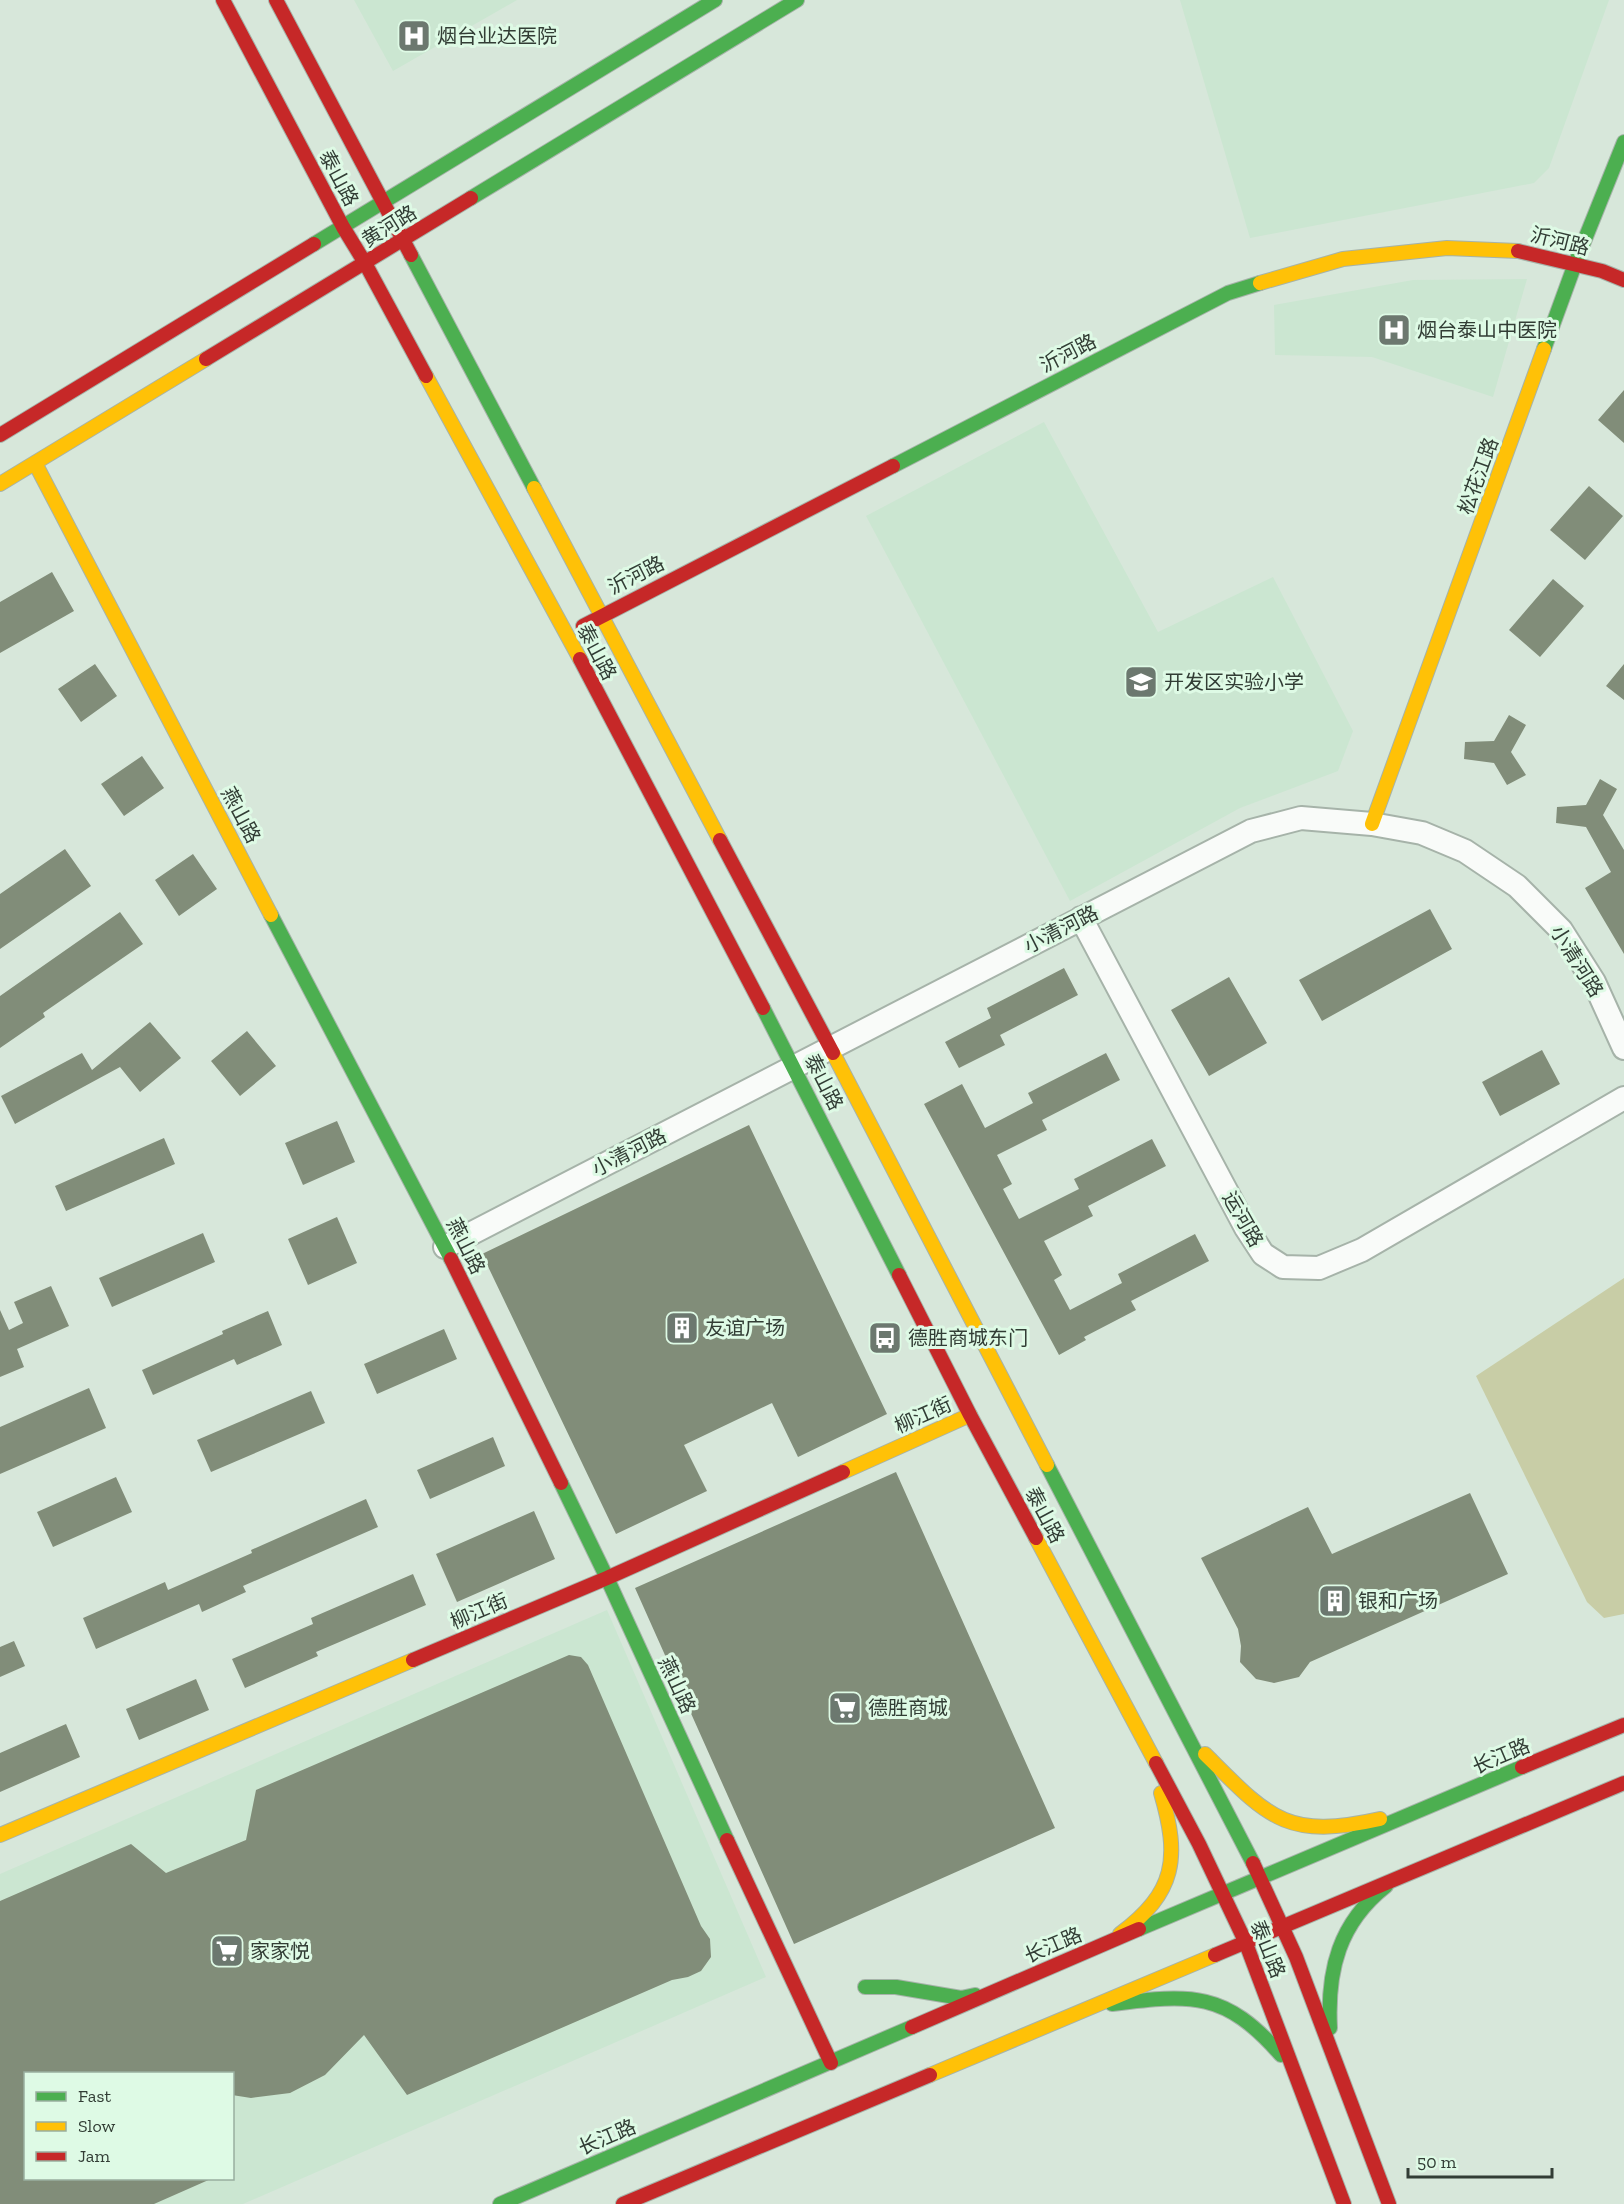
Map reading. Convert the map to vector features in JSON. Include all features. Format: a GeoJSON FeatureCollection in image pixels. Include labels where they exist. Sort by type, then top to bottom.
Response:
{"type":"FeatureCollection","features":[{"type":"Feature","properties":{"kind":"main road","name":"泰山路"},"geometry":{"type":"LineString","coordinates":[[223,0],[343,226],[567,635],[794,1067],[970,1415],[1223,1893],[1245,1941],[1344,2204]]}},
{"type":"Feature","properties":{"kind":"main road","name":"泰山路"},"geometry":{"type":"LineString","coordinates":[[276,0],[830,1048],[1260,1877],[1283,1926],[1389,2204]]}},
{"type":"Feature","properties":{"kind":"main road","name":"黄河路"},"geometry":{"type":"LineString","coordinates":[[0,435],[715,0]]}},
{"type":"Feature","properties":{"kind":"main road","name":"黄河路"},"geometry":{"type":"LineString","coordinates":[[0,484],[797,0]]}},
{"type":"Feature","properties":{"kind":"main road","name":"松花江路"},"geometry":{"type":"LineString","coordinates":[[1372,824],[1575,264],[1624,142]]}},
{"type":"Feature","properties":{"kind":"main road","name":"沂河路"},"geometry":{"type":"LineString","coordinates":[[567,635],[1228,293],[1343,259],[1447,248],[1524,250],[1624,280]]}},
{"type":"Feature","properties":{"kind":"main road","name":"燕山路"},"geometry":{"type":"LineString","coordinates":[[35,463],[445,1247],[607,1578],[805,2011],[831,2063]]}},
{"type":"Feature","properties":{"kind":"main road","name":"柳江街"},"geometry":{"type":"LineString","coordinates":[[0,1835],[607,1578],[970,1415]]}},
{"type":"Feature","properties":{"kind":"main road","name":"长江路"},"geometry":{"type":"LineString","coordinates":[[500,2204],[1260,1877],[1624,1725]]}},
{"type":"Feature","properties":{"kind":"main road"},"geometry":{"type":"LineString","coordinates":[[1183,1731],[1255,1802],[1281,1820],[1303,1827],[1332,1827],[1368,1822],[1431,1806]]}},
{"type":"Feature","properties":{"kind":"main road"},"geometry":{"type":"LineString","coordinates":[[1108,1942],[1130,1927],[1153,1905],[1163,1890],[1168,1872],[1170,1843],[1166,1808],[1148,1749]]}},
{"type":"Feature","properties":{"kind":"main road"},"geometry":{"type":"LineString","coordinates":[[623,2204],[1624,1783]]}},
{"type":"Feature","properties":{"kind":"main road"},"geometry":{"type":"LineString","coordinates":[[1332,2052],[1329,2021],[1330,1980],[1339,1948],[1355,1914],[1377,1892],[1402,1876]]}},
{"type":"Feature","properties":{"kind":"main road"},"geometry":{"type":"LineString","coordinates":[[865,1987],[896,1987],[961,1998],[994,1992]]}},
{"type":"Feature","properties":{"kind":"main road"},"geometry":{"type":"LineString","coordinates":[[1090,2007],[1183,1996],[1220,2003],[1250,2021],[1268,2038],[1292,2069]]}},
{"type":"Feature","properties":{"kind":"street","name":"小清河路"},"geometry":{"type":"LineString","coordinates":[[445,1247],[1251,831],[1301,818],[1372,824],[1422,833],[1465,851],[1517,886],[1561,930],[1594,982],[1624,1048]]}},
{"type":"Feature","properties":{"kind":"street","name":"运河路"},"geometry":{"type":"LineString","coordinates":[[1081,918],[1246,1228],[1263,1254],[1283,1267],[1319,1268],[1362,1250],[1624,1098]]}},
{"type":"Feature","properties":{"kind":"shaded area","name":"烟台业达医院"},"geometry":{"type":"Polygon","coordinates":[[[354,0],[517,0],[393,71],[354,0]]]}},
{"type":"Feature","properties":{"kind":"shaded area"},"geometry":{"type":"Polygon","coordinates":[[[1180,0],[1609,0],[1549,168],[1534,183],[1250,238],[1180,0]]]}},
{"type":"Feature","properties":{"kind":"shaded area","name":"烟台泰山中医院"},"geometry":{"type":"Polygon","coordinates":[[[1527,279],[1493,397],[1372,357],[1275,355],[1274,305],[1413,280],[1527,279]]]}},
{"type":"Feature","properties":{"kind":"shaded area","name":"开发区实验小学"},"geometry":{"type":"Polygon","coordinates":[[[1044,422],[1158,632],[1273,577],[1353,731],[1338,771],[1240,808],[1070,901],[866,516],[1044,422]]]}},
{"type":"Feature","properties":{"kind":"shaded area"},"geometry":{"type":"Polygon","coordinates":[[[1624,1278],[1624,1614],[1604,1618],[1587,1602],[1476,1376],[1624,1278]]]}},
{"type":"Feature","properties":{"kind":"shaded area"},"geometry":{"type":"Polygon","coordinates":[[[607,1610],[766,1977],[243,2204],[0,2204],[0,1874],[607,1610]]]}},
{"type":"Feature","properties":{"kind":"building"},"geometry":{"type":"Polygon","coordinates":[[[1624,390],[1624,443],[1598,420],[1624,390]]]}},
{"type":"Feature","properties":{"kind":"building"},"geometry":{"type":"Polygon","coordinates":[[[1589,486],[1623,516],[1585,560],[1550,530],[1589,486]]]}},
{"type":"Feature","properties":{"kind":"building"},"geometry":{"type":"Polygon","coordinates":[[[52,572],[74,611],[0,653],[0,602],[52,572]]]}},
{"type":"Feature","properties":{"kind":"building"},"geometry":{"type":"Polygon","coordinates":[[[1553,579],[1584,606],[1540,657],[1509,630],[1553,579]]]}},
{"type":"Feature","properties":{"kind":"building"},"geometry":{"type":"Polygon","coordinates":[[[95,664],[117,696],[81,722],[58,689],[95,664]]]}},
{"type":"Feature","properties":{"kind":"building"},"geometry":{"type":"Polygon","coordinates":[[[1624,664],[1624,700],[1606,686],[1624,664]]]}},
{"type":"Feature","properties":{"kind":"building"},"geometry":{"type":"Polygon","coordinates":[[[1509,715],[1526,725],[1511,752],[1526,775],[1507,785],[1494,763],[1464,759],[1465,742],[1494,741],[1509,715]]]}},
{"type":"Feature","properties":{"kind":"building"},"geometry":{"type":"Polygon","coordinates":[[[142,756],[164,788],[124,816],[101,784],[142,756]]]}},
{"type":"Feature","properties":{"kind":"building"},"geometry":{"type":"Polygon","coordinates":[[[1600,779],[1617,789],[1603,815],[1624,850],[1624,954],[1585,888],[1611,872],[1586,827],[1556,823],[1557,807],[1586,805],[1600,779]]]}},
{"type":"Feature","properties":{"kind":"building"},"geometry":{"type":"Polygon","coordinates":[[[65,849],[91,886],[0,949],[0,894],[65,849]]]}},
{"type":"Feature","properties":{"kind":"building"},"geometry":{"type":"Polygon","coordinates":[[[193,854],[217,889],[179,916],[155,880],[193,854]]]}},
{"type":"Feature","properties":{"kind":"building"},"geometry":{"type":"Polygon","coordinates":[[[1430,909],[1452,949],[1322,1021],[1299,980],[1430,909]]]}},
{"type":"Feature","properties":{"kind":"building"},"geometry":{"type":"Polygon","coordinates":[[[120,912],[143,944],[43,1013],[45,1017],[0,1048],[0,996],[120,912]]]}},
{"type":"Feature","properties":{"kind":"building"},"geometry":{"type":"Polygon","coordinates":[[[1064,968],[1078,995],[1000,1035],[1005,1045],[959,1068],[945,1042],[991,1018],[987,1008],[1064,968]]]}},
{"type":"Feature","properties":{"kind":"building"},"geometry":{"type":"Polygon","coordinates":[[[1229,977],[1267,1043],[1209,1076],[1171,1010],[1229,977]]]}},
{"type":"Feature","properties":{"kind":"building"},"geometry":{"type":"Polygon","coordinates":[[[150,1022],[181,1058],[140,1092],[120,1067],[15,1124],[1,1096],[82,1053],[92,1070],[150,1022]]]}},
{"type":"Feature","properties":{"kind":"building"},"geometry":{"type":"Polygon","coordinates":[[[247,1031],[276,1066],[240,1096],[211,1061],[247,1031]]]}},
{"type":"Feature","properties":{"kind":"building"},"geometry":{"type":"Polygon","coordinates":[[[1542,1050],[1560,1084],[1500,1116],[1482,1082],[1542,1050]]]}},
{"type":"Feature","properties":{"kind":"building"},"geometry":{"type":"Polygon","coordinates":[[[1106,1053],[1120,1080],[1042,1120],[1047,1130],[997,1155],[1012,1184],[1003,1189],[1019,1219],[1079,1189],[1074,1179],[1152,1139],[1166,1166],[1088,1206],[1093,1216],[1044,1241],[1062,1275],[1054,1280],[1070,1310],[1122,1283],[1118,1274],[1195,1234],[1209,1261],[1131,1301],[1136,1310],[1084,1337],[1086,1340],[1059,1355],[924,1104],[962,1084],[985,1128],[1033,1103],[1028,1093],[1106,1053]]]}},
{"type":"Feature","properties":{"kind":"building"},"geometry":{"type":"Polygon","coordinates":[[[337,1121],[355,1162],[303,1185],[285,1143],[337,1121]]]}},
{"type":"Feature","properties":{"kind":"building","name":"友谊广场"},"geometry":{"type":"Polygon","coordinates":[[[749,1125],[887,1414],[798,1457],[772,1403],[684,1445],[707,1491],[616,1534],[482,1254],[749,1125]]]}},
{"type":"Feature","properties":{"kind":"building"},"geometry":{"type":"Polygon","coordinates":[[[164,1138],[175,1164],[66,1211],[55,1186],[164,1138]]]}},
{"type":"Feature","properties":{"kind":"building"},"geometry":{"type":"Polygon","coordinates":[[[337,1217],[357,1263],[308,1285],[288,1239],[337,1217]]]}},
{"type":"Feature","properties":{"kind":"building"},"geometry":{"type":"Polygon","coordinates":[[[203,1233],[215,1262],[112,1307],[99,1278],[203,1233]]]}},
{"type":"Feature","properties":{"kind":"building"},"geometry":{"type":"Polygon","coordinates":[[[51,1286],[69,1326],[17,1349],[24,1367],[0,1377],[0,1310],[9,1330],[23,1323],[14,1302],[51,1286]]]}},
{"type":"Feature","properties":{"kind":"building"},"geometry":{"type":"Polygon","coordinates":[[[268,1311],[282,1345],[237,1365],[234,1359],[153,1395],[142,1370],[268,1311]]]}},
{"type":"Feature","properties":{"kind":"building"},"geometry":{"type":"Polygon","coordinates":[[[444,1329],[457,1359],[377,1394],[364,1364],[444,1329]]]}},
{"type":"Feature","properties":{"kind":"building"},"geometry":{"type":"Polygon","coordinates":[[[89,1388],[106,1428],[0,1474],[0,1427],[89,1388]]]}},
{"type":"Feature","properties":{"kind":"building"},"geometry":{"type":"Polygon","coordinates":[[[311,1391],[325,1423],[211,1472],[197,1440],[311,1391]]]}},
{"type":"Feature","properties":{"kind":"building"},"geometry":{"type":"Polygon","coordinates":[[[493,1437],[505,1466],[430,1499],[417,1470],[493,1437]]]}},
{"type":"Feature","properties":{"kind":"building","name":"德胜商城"},"geometry":{"type":"Polygon","coordinates":[[[896,1472],[1055,1828],[794,1944],[635,1588],[896,1472]]]}},
{"type":"Feature","properties":{"kind":"building"},"geometry":{"type":"Polygon","coordinates":[[[116,1477],[132,1512],[53,1547],[37,1512],[116,1477]]]}},
{"type":"Feature","properties":{"kind":"building","name":"银和广场"},"geometry":{"type":"Polygon","coordinates":[[[1470,1493],[1508,1574],[1310,1662],[1299,1677],[1274,1683],[1256,1679],[1240,1662],[1241,1646],[1238,1629],[1201,1558],[1308,1507],[1332,1554],[1470,1493]]]}},
{"type":"Feature","properties":{"kind":"building"},"geometry":{"type":"Polygon","coordinates":[[[366,1499],[378,1527],[243,1586],[246,1592],[202,1612],[199,1604],[96,1649],[83,1618],[165,1582],[168,1590],[366,1499]]]}},
{"type":"Feature","properties":{"kind":"building"},"geometry":{"type":"Polygon","coordinates":[[[534,1511],[555,1559],[457,1602],[436,1554],[534,1511]]]}},
{"type":"Feature","properties":{"kind":"building"},"geometry":{"type":"Polygon","coordinates":[[[413,1574],[426,1605],[316,1652],[318,1656],[245,1688],[232,1659],[313,1624],[311,1618],[413,1574]]]}},
{"type":"Feature","properties":{"kind":"building"},"geometry":{"type":"Polygon","coordinates":[[[14,1641],[25,1666],[0,1677],[0,1647],[14,1641]]]}},
{"type":"Feature","properties":{"kind":"building"},"geometry":{"type":"Polygon","coordinates":[[[569,1655],[581,1657],[588,1665],[701,1926],[710,1939],[711,1957],[701,1971],[688,1977],[672,1980],[407,2095],[364,2035],[325,2075],[290,2093],[251,2098],[234,2095],[234,2072],[24,2072],[24,2180],[208,2180],[154,2204],[0,2204],[0,1901],[131,1844],[166,1873],[246,1840],[256,1790],[569,1655]]]}},
{"type":"Feature","properties":{"kind":"building"},"geometry":{"type":"Polygon","coordinates":[[[196,1679],[209,1710],[139,1740],[126,1709],[196,1679]]]}},
{"type":"Feature","properties":{"kind":"building"},"geometry":{"type":"Polygon","coordinates":[[[66,1724],[80,1757],[0,1792],[0,1753],[66,1724]]]}},
{"type":"Feature","properties":{"kind":"traffic: fast"},"geometry":{"type":"LineString","coordinates":[[314,244],[715,0]]}},
{"type":"Feature","properties":{"kind":"traffic: fast"},"geometry":{"type":"LineString","coordinates":[[471,198],[797,0]]}},
{"type":"Feature","properties":{"kind":"traffic: fast"},"geometry":{"type":"LineString","coordinates":[[1544,349],[1624,142]]}},
{"type":"Feature","properties":{"kind":"traffic: fast"},"geometry":{"type":"LineString","coordinates":[[411,255],[534,488]]}},
{"type":"Feature","properties":{"kind":"traffic: fast"},"geometry":{"type":"LineString","coordinates":[[893,466],[1228,293],[1260,283]]}},
{"type":"Feature","properties":{"kind":"traffic: fast"},"geometry":{"type":"LineString","coordinates":[[271,915],[451,1259]]}},
{"type":"Feature","properties":{"kind":"traffic: fast"},"geometry":{"type":"LineString","coordinates":[[763,1008],[899,1275]]}},
{"type":"Feature","properties":{"kind":"traffic: fast"},"geometry":{"type":"LineString","coordinates":[[1047,1465],[1253,1863]]}},
{"type":"Feature","properties":{"kind":"traffic: fast"},"geometry":{"type":"LineString","coordinates":[[561,1483],[727,1840]]}},
{"type":"Feature","properties":{"kind":"traffic: fast"},"geometry":{"type":"LineString","coordinates":[[1139,1929],[1522,1767]]}},
{"type":"Feature","properties":{"kind":"traffic: fast"},"geometry":{"type":"LineString","coordinates":[[1330,2028],[1331,1987],[1339,1949],[1357,1916],[1386,1886]]}},
{"type":"Feature","properties":{"kind":"traffic: fast"},"geometry":{"type":"LineString","coordinates":[[865,1987],[896,1987],[961,1998],[975,1995]]}},
{"type":"Feature","properties":{"kind":"traffic: fast"},"geometry":{"type":"LineString","coordinates":[[1112,2004],[1164,1999],[1206,2002],[1224,2008],[1242,2019],[1261,2034],[1281,2055]]}},
{"type":"Feature","properties":{"kind":"traffic: fast"},"geometry":{"type":"LineString","coordinates":[[500,2204],[912,2027]]}},
{"type":"Feature","properties":{"kind":"traffic: slow"},"geometry":{"type":"LineString","coordinates":[[1260,283],[1343,259],[1447,248],[1518,251]]}},
{"type":"Feature","properties":{"kind":"traffic: slow"},"geometry":{"type":"LineString","coordinates":[[1372,824],[1544,349]]}},
{"type":"Feature","properties":{"kind":"traffic: slow"},"geometry":{"type":"LineString","coordinates":[[0,484],[206,359]]}},
{"type":"Feature","properties":{"kind":"traffic: slow"},"geometry":{"type":"LineString","coordinates":[[426,376],[580,659]]}},
{"type":"Feature","properties":{"kind":"traffic: slow"},"geometry":{"type":"LineString","coordinates":[[35,463],[271,915]]}},
{"type":"Feature","properties":{"kind":"traffic: slow"},"geometry":{"type":"LineString","coordinates":[[534,488],[720,840]]}},
{"type":"Feature","properties":{"kind":"traffic: slow"},"geometry":{"type":"LineString","coordinates":[[833,1053],[1047,1465]]}},
{"type":"Feature","properties":{"kind":"traffic: slow"},"geometry":{"type":"LineString","coordinates":[[843,1472],[970,1415]]}},
{"type":"Feature","properties":{"kind":"traffic: slow"},"geometry":{"type":"LineString","coordinates":[[1036,1538],[1156,1763]]}},
{"type":"Feature","properties":{"kind":"traffic: slow"},"geometry":{"type":"LineString","coordinates":[[0,1835],[413,1660]]}},
{"type":"Feature","properties":{"kind":"traffic: slow"},"geometry":{"type":"LineString","coordinates":[[1205,1754],[1246,1794],[1281,1818],[1300,1825],[1322,1827],[1380,1819]]}},
{"type":"Feature","properties":{"kind":"traffic: slow"},"geometry":{"type":"LineString","coordinates":[[1120,1934],[1139,1919],[1153,1903],[1163,1888],[1169,1872],[1170,1837],[1161,1793]]}},
{"type":"Feature","properties":{"kind":"traffic: slow"},"geometry":{"type":"LineString","coordinates":[[930,2075],[1215,1955]]}},
{"type":"Feature","properties":{"kind":"traffic: jam"},"geometry":{"type":"LineString","coordinates":[[223,0],[343,227],[426,376]]}},
{"type":"Feature","properties":{"kind":"traffic: jam"},"geometry":{"type":"LineString","coordinates":[[276,0],[411,255]]}},
{"type":"Feature","properties":{"kind":"traffic: jam"},"geometry":{"type":"LineString","coordinates":[[206,359],[471,198]]}},
{"type":"Feature","properties":{"kind":"traffic: jam"},"geometry":{"type":"LineString","coordinates":[[0,435],[314,244]]}},
{"type":"Feature","properties":{"kind":"traffic: jam"},"geometry":{"type":"LineString","coordinates":[[1518,251],[1602,271],[1624,280]]}},
{"type":"Feature","properties":{"kind":"traffic: jam"},"geometry":{"type":"LineString","coordinates":[[583,626],[893,466]]}},
{"type":"Feature","properties":{"kind":"traffic: jam"},"geometry":{"type":"LineString","coordinates":[[580,659],[763,1008]]}},
{"type":"Feature","properties":{"kind":"traffic: jam"},"geometry":{"type":"LineString","coordinates":[[720,840],[833,1053]]}},
{"type":"Feature","properties":{"kind":"traffic: jam"},"geometry":{"type":"LineString","coordinates":[[451,1259],[561,1483]]}},
{"type":"Feature","properties":{"kind":"traffic: jam"},"geometry":{"type":"LineString","coordinates":[[899,1275],[1036,1538]]}},
{"type":"Feature","properties":{"kind":"traffic: jam"},"geometry":{"type":"LineString","coordinates":[[413,1660],[607,1578],[843,1472]]}},
{"type":"Feature","properties":{"kind":"traffic: jam"},"geometry":{"type":"LineString","coordinates":[[1522,1767],[1624,1725]]}},
{"type":"Feature","properties":{"kind":"traffic: jam"},"geometry":{"type":"LineString","coordinates":[[1156,1763],[1199,1844],[1245,1941],[1344,2204]]}},
{"type":"Feature","properties":{"kind":"traffic: jam"},"geometry":{"type":"LineString","coordinates":[[1215,1955],[1624,1783]]}},
{"type":"Feature","properties":{"kind":"traffic: jam"},"geometry":{"type":"LineString","coordinates":[[727,1840],[831,2063]]}},
{"type":"Feature","properties":{"kind":"traffic: jam"},"geometry":{"type":"LineString","coordinates":[[1253,1863],[1296,1957],[1389,2204]]}},
{"type":"Feature","properties":{"kind":"traffic: jam"},"geometry":{"type":"LineString","coordinates":[[912,2027],[1139,1929]]}},
{"type":"Feature","properties":{"kind":"traffic: jam"},"geometry":{"type":"LineString","coordinates":[[623,2204],[930,2075]]}},
{"type":"Feature","properties":{"kind":"place","name":"烟台业达医院"},"geometry":{"type":"Point","coordinates":[414,36]}},
{"type":"Feature","properties":{"kind":"place","name":"烟台泰山中医院"},"geometry":{"type":"Point","coordinates":[1394,330]}},
{"type":"Feature","properties":{"kind":"place","name":"开发区实验小学"},"geometry":{"type":"Point","coordinates":[1141,682]}},
{"type":"Feature","properties":{"kind":"place","name":"友谊广场"},"geometry":{"type":"Point","coordinates":[682,1328]}},
{"type":"Feature","properties":{"kind":"place","name":"德胜商城东门"},"geometry":{"type":"Point","coordinates":[885,1338]}},
{"type":"Feature","properties":{"kind":"place","name":"银和广场"},"geometry":{"type":"Point","coordinates":[1335,1601]}},
{"type":"Feature","properties":{"kind":"place","name":"德胜商城"},"geometry":{"type":"Point","coordinates":[845,1708]}},
{"type":"Feature","properties":{"kind":"place","name":"家家悦"},"geometry":{"type":"Point","coordinates":[227,1951]}}]}
